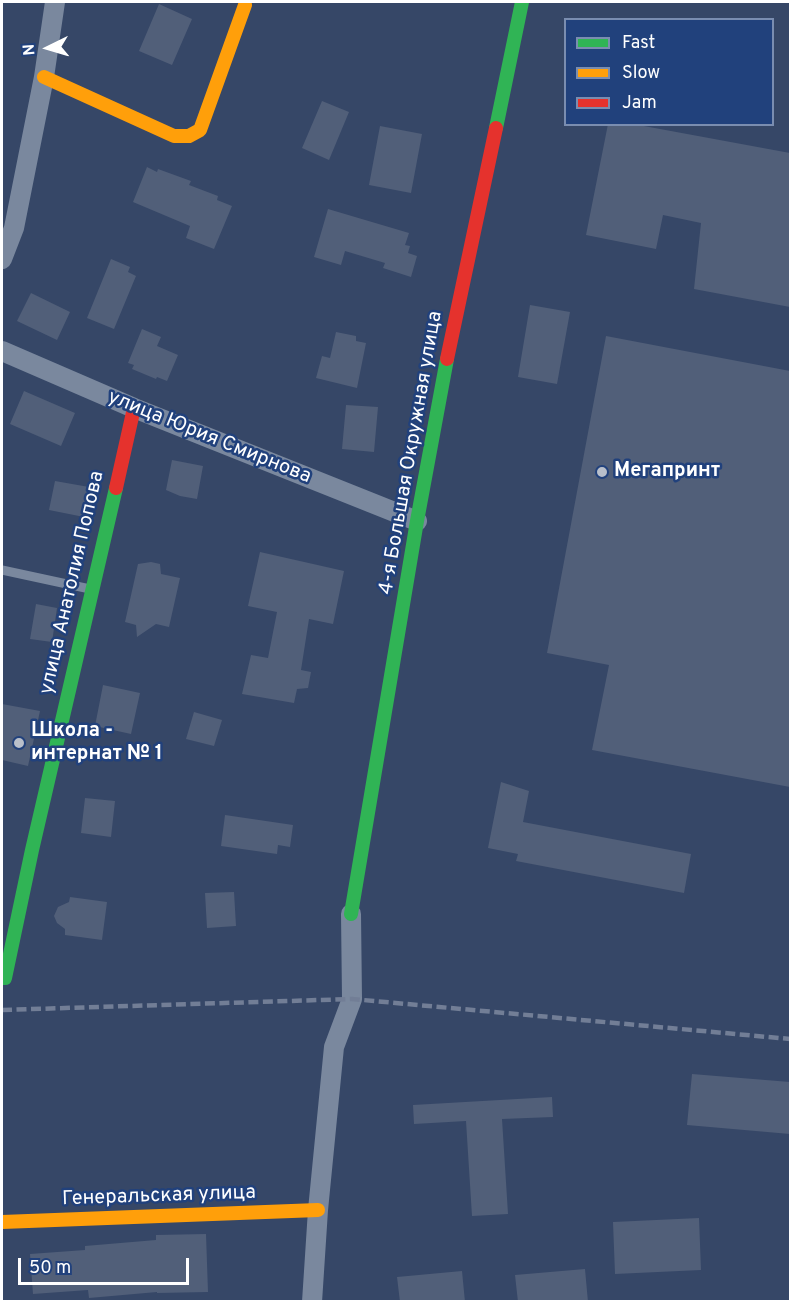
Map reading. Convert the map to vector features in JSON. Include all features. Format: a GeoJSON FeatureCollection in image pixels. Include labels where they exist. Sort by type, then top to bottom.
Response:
{"type":"FeatureCollection","features":[{"type":"Feature","properties":{"kind":"street"},"geometry":{"type":"LineString","coordinates":[[2,259],[14,228],[44,77],[55,2]]}},
{"type":"Feature","properties":{"kind":"street","name":"4-я Большая Окружная улица"},"geometry":{"type":"LineString","coordinates":[[351,914],[443,378],[522,2]]}},
{"type":"Feature","properties":{"kind":"street"},"geometry":{"type":"LineString","coordinates":[[44,77],[174,136],[189,136],[200,130],[244,5]]}},
{"type":"Feature","properties":{"kind":"street","name":"улица Юрия Смирнова"},"geometry":{"type":"LineString","coordinates":[[2,351],[134,408],[417,521]]}},
{"type":"Feature","properties":{"kind":"street","name":"улица Анатолия Попова"},"geometry":{"type":"LineString","coordinates":[[3,978],[134,408]]}},
{"type":"Feature","properties":{"kind":"street"},"geometry":{"type":"LineString","coordinates":[[312,1302],[318,1210],[334,1047],[352,999],[351,914]]}},
{"type":"Feature","properties":{"kind":"street","name":"Генеральская улица"},"geometry":{"type":"LineString","coordinates":[[2,1222],[318,1210]]}},
{"type":"Feature","properties":{"kind":"lane"},"geometry":{"type":"LineString","coordinates":[[2,570],[92,589]]}},
{"type":"Feature","properties":{"kind":"building"},"geometry":{"type":"Polygon","coordinates":[[[159,4],[192,19],[172,65],[139,51],[159,4]]]}},
{"type":"Feature","properties":{"kind":"building"},"geometry":{"type":"Polygon","coordinates":[[[322,101],[349,112],[329,160],[302,148],[322,101]]]}},
{"type":"Feature","properties":{"kind":"building"},"geometry":{"type":"Polygon","coordinates":[[[380,126],[422,134],[411,193],[369,185],[380,126]]]}},
{"type":"Feature","properties":{"kind":"building"},"geometry":{"type":"Polygon","coordinates":[[[608,126],[644,126],[790,153],[790,307],[694,289],[701,223],[663,215],[656,249],[586,235],[608,126]]]}},
{"type":"Feature","properties":{"kind":"building"},"geometry":{"type":"Polygon","coordinates":[[[147,167],[191,181],[189,185],[218,196],[217,200],[232,206],[214,249],[186,238],[190,226],[133,202],[147,167]]]}},
{"type":"Feature","properties":{"kind":"building"},"geometry":{"type":"Polygon","coordinates":[[[328,209],[409,233],[405,245],[410,246],[408,253],[417,256],[411,277],[383,268],[385,263],[345,251],[341,265],[314,257],[328,209]]]}},
{"type":"Feature","properties":{"kind":"building"},"geometry":{"type":"Polygon","coordinates":[[[111,259],[130,267],[128,272],[136,276],[114,329],[87,318],[111,259]]]}},
{"type":"Feature","properties":{"kind":"building"},"geometry":{"type":"Polygon","coordinates":[[[31,293],[70,312],[57,340],[17,321],[31,293]]]}},
{"type":"Feature","properties":{"kind":"building"},"geometry":{"type":"Polygon","coordinates":[[[530,305],[570,312],[557,384],[518,377],[530,305]]]}},
{"type":"Feature","properties":{"kind":"building"},"geometry":{"type":"Polygon","coordinates":[[[142,329],[161,337],[157,346],[178,355],[167,381],[132,369],[134,365],[128,363],[142,329]]]}},
{"type":"Feature","properties":{"kind":"building"},"geometry":{"type":"Polygon","coordinates":[[[336,332],[356,336],[356,341],[366,343],[357,388],[316,378],[322,356],[330,358],[336,332]]]}},
{"type":"Feature","properties":{"kind":"building"},"geometry":{"type":"Polygon","coordinates":[[[606,336],[790,371],[790,787],[592,750],[609,665],[547,653],[606,336]]]}},
{"type":"Feature","properties":{"kind":"building"},"geometry":{"type":"Polygon","coordinates":[[[24,391],[75,413],[61,446],[10,424],[24,391]]]}},
{"type":"Feature","properties":{"kind":"building"},"geometry":{"type":"Polygon","coordinates":[[[346,405],[378,407],[374,452],[342,449],[346,405]]]}},
{"type":"Feature","properties":{"kind":"building"},"geometry":{"type":"Polygon","coordinates":[[[172,460],[203,466],[197,499],[180,496],[166,490],[172,460]]]}},
{"type":"Feature","properties":{"kind":"building"},"geometry":{"type":"Polygon","coordinates":[[[55,481],[89,487],[84,517],[49,510],[55,481]]]}},
{"type":"Feature","properties":{"kind":"building"},"geometry":{"type":"Polygon","coordinates":[[[260,552],[344,571],[333,624],[309,619],[301,670],[311,672],[308,688],[297,689],[294,703],[242,694],[251,655],[268,658],[277,612],[248,606],[260,552]]]}},
{"type":"Feature","properties":{"kind":"building"},"geometry":{"type":"Polygon","coordinates":[[[151,562],[160,564],[161,574],[180,578],[169,627],[156,624],[137,637],[136,625],[125,622],[138,564],[151,562]]]}},
{"type":"Feature","properties":{"kind":"building"},"geometry":{"type":"Polygon","coordinates":[[[36,604],[57,608],[52,642],[30,639],[36,604]]]}},
{"type":"Feature","properties":{"kind":"building"},"geometry":{"type":"Polygon","coordinates":[[[103,685],[140,693],[131,734],[95,726],[103,685]]]}},
{"type":"Feature","properties":{"kind":"building"},"geometry":{"type":"Polygon","coordinates":[[[2,704],[40,711],[28,766],[2,760],[2,704]]]}},
{"type":"Feature","properties":{"kind":"building"},"geometry":{"type":"Polygon","coordinates":[[[194,712],[222,720],[214,746],[186,739],[194,712]]]}},
{"type":"Feature","properties":{"kind":"building"},"geometry":{"type":"Polygon","coordinates":[[[501,782],[529,791],[523,822],[691,854],[684,893],[516,861],[518,854],[488,848],[501,782]]]}},
{"type":"Feature","properties":{"kind":"building"},"geometry":{"type":"Polygon","coordinates":[[[85,798],[115,801],[111,837],[81,833],[85,798]]]}},
{"type":"Feature","properties":{"kind":"building"},"geometry":{"type":"Polygon","coordinates":[[[225,815],[293,825],[290,847],[278,845],[277,854],[221,846],[225,815]]]}},
{"type":"Feature","properties":{"kind":"building"},"geometry":{"type":"Polygon","coordinates":[[[234,892],[236,926],[207,928],[205,893],[234,892]]]}},
{"type":"Feature","properties":{"kind":"building"},"geometry":{"type":"Polygon","coordinates":[[[70,897],[107,902],[102,940],[65,935],[65,929],[57,923],[54,916],[58,907],[69,902],[70,897]]]}},
{"type":"Feature","properties":{"kind":"building"},"geometry":{"type":"Polygon","coordinates":[[[692,1074],[790,1082],[790,1134],[687,1125],[692,1074]]]}},
{"type":"Feature","properties":{"kind":"building"},"geometry":{"type":"Polygon","coordinates":[[[552,1097],[553,1117],[502,1119],[508,1214],[472,1216],[466,1121],[414,1124],[413,1105],[552,1097]]]}},
{"type":"Feature","properties":{"kind":"building"},"geometry":{"type":"Polygon","coordinates":[[[699,1218],[701,1270],[615,1274],[613,1222],[699,1218]]]}},
{"type":"Feature","properties":{"kind":"building"},"geometry":{"type":"Polygon","coordinates":[[[206,1234],[208,1292],[157,1292],[89,1298],[88,1290],[33,1294],[30,1254],[85,1250],[85,1246],[156,1240],[156,1235],[206,1234]]]}},
{"type":"Feature","properties":{"kind":"building"},"geometry":{"type":"Polygon","coordinates":[[[585,1269],[588,1302],[518,1302],[515,1275],[585,1269]]]}},
{"type":"Feature","properties":{"kind":"building"},"geometry":{"type":"Polygon","coordinates":[[[462,1271],[465,1302],[400,1302],[397,1277],[462,1271]]]}},
{"type":"Feature","properties":{"kind":"railway"},"geometry":{"type":"LineString","coordinates":[[2,1010],[352,999],[790,1039]]}},
{"type":"Feature","properties":{"kind":"traffic: fast"},"geometry":{"type":"LineString","coordinates":[[496,128],[522,2]]}},
{"type":"Feature","properties":{"kind":"traffic: fast"},"geometry":{"type":"LineString","coordinates":[[351,914],[417,521],[447,359]]}},
{"type":"Feature","properties":{"kind":"traffic: fast"},"geometry":{"type":"LineString","coordinates":[[2,978],[5,978],[32,850],[116,488]]}},
{"type":"Feature","properties":{"kind":"traffic: slow"},"geometry":{"type":"LineString","coordinates":[[44,77],[174,136],[189,136],[200,130],[245,5]]}},
{"type":"Feature","properties":{"kind":"traffic: slow"},"geometry":{"type":"LineString","coordinates":[[2,1222],[318,1210]]}},
{"type":"Feature","properties":{"kind":"traffic: jam"},"geometry":{"type":"LineString","coordinates":[[447,359],[496,128]]}},
{"type":"Feature","properties":{"kind":"traffic: jam"},"geometry":{"type":"LineString","coordinates":[[116,488],[134,408]]}},
{"type":"Feature","properties":{"kind":"place","name":"Мегапринт"},"geometry":{"type":"Point","coordinates":[602,472]}},
{"type":"Feature","properties":{"kind":"place","name":"Школа - интернат № 1"},"geometry":{"type":"Point","coordinates":[19,743]}}]}
